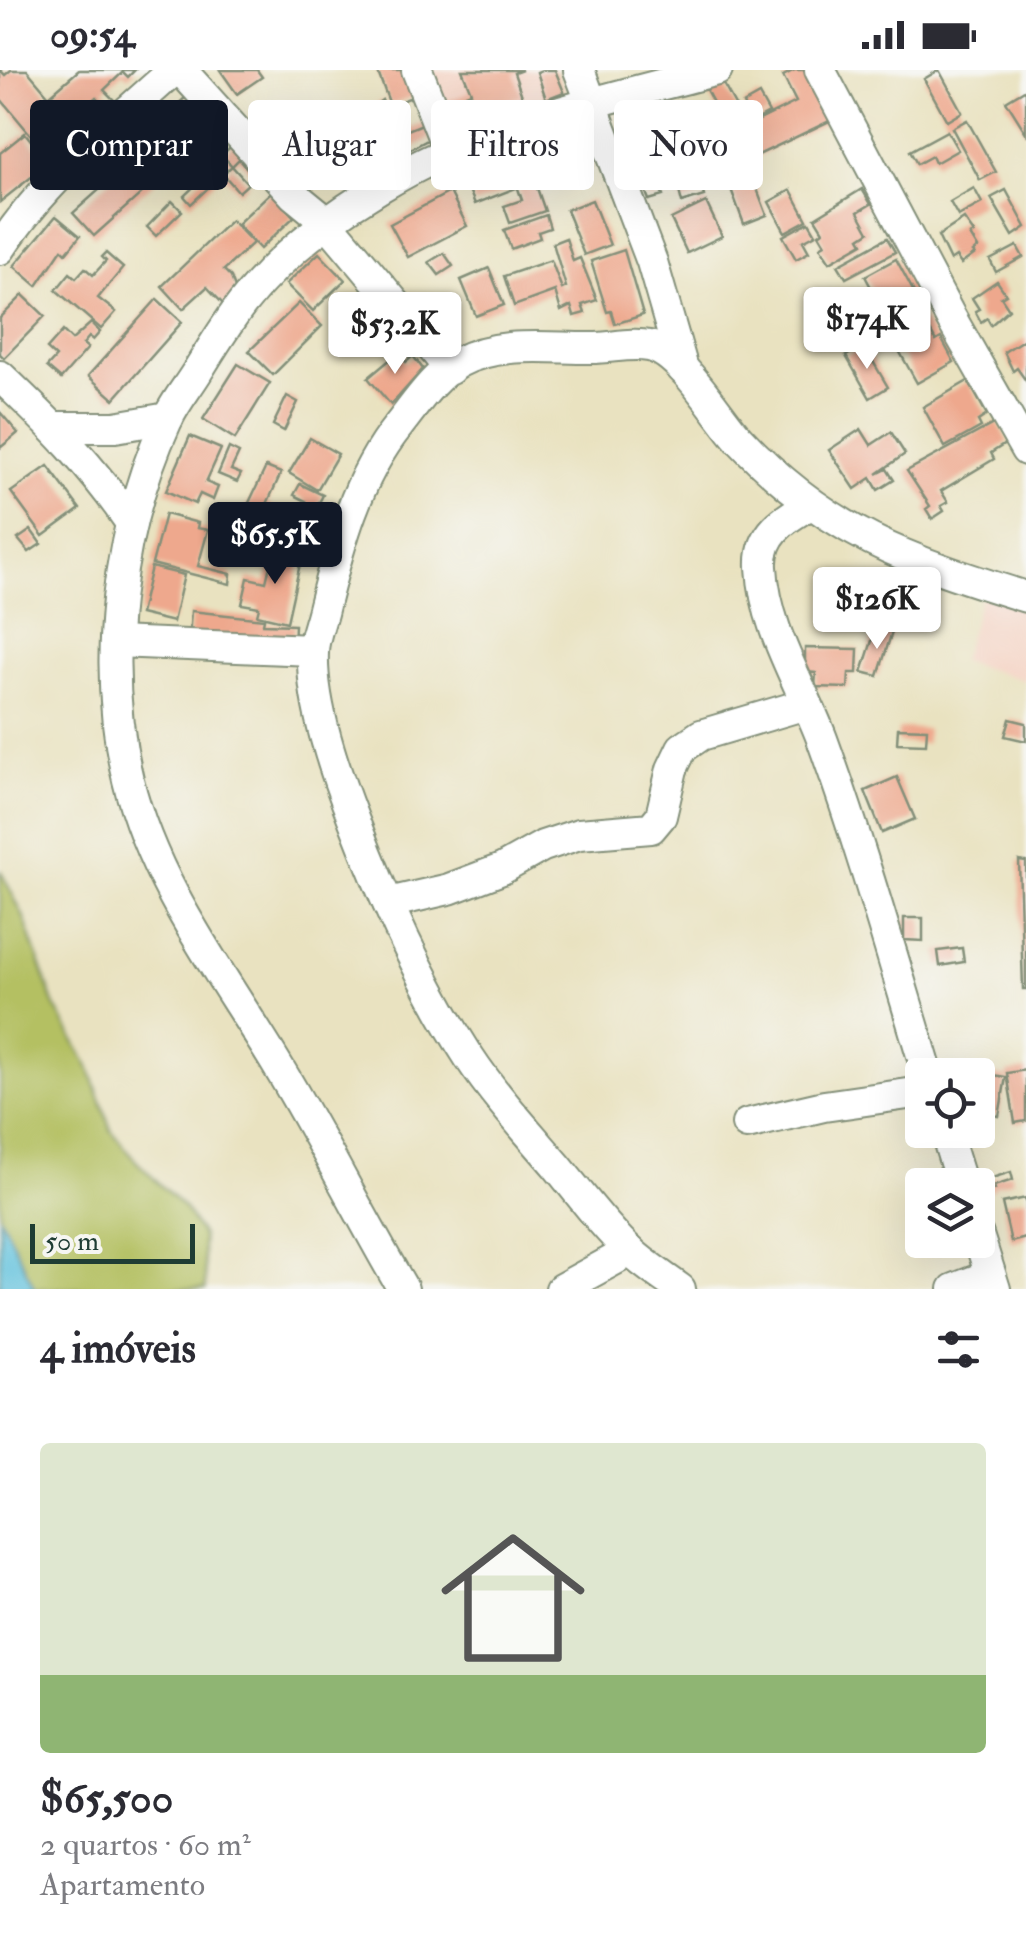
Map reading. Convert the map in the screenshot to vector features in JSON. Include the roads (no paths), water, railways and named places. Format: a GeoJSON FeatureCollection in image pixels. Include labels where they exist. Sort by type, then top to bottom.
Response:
{"type":"FeatureCollection","features":[{"type":"Feature","properties":{"kind":"street"},"geometry":{"type":"LineString","coordinates":[[0,249],[60,175],[178,70],[294,195],[327,222],[450,369]]}},
{"type":"Feature","properties":{"kind":"street"},"geometry":{"type":"LineString","coordinates":[[417,70],[431,106]]}},
{"type":"Feature","properties":{"kind":"street"},"geometry":{"type":"LineString","coordinates":[[579,70],[591,100]]}},
{"type":"Feature","properties":{"kind":"street"},"geometry":{"type":"LineString","coordinates":[[594,105],[717,70]]}},
{"type":"Feature","properties":{"kind":"street"},"geometry":{"type":"LineString","coordinates":[[820,70],[951,318],[1026,450]]}},
{"type":"Feature","properties":{"kind":"street"},"geometry":{"type":"LineString","coordinates":[[594,108],[652,262],[684,370]]}},
{"type":"Feature","properties":{"kind":"street"},"geometry":{"type":"LineString","coordinates":[[404,1289],[362,1219],[319,1134],[210,962],[162,872],[128,782],[116,707],[115,642],[119,588],[131,523],[168,418],[244,302],[327,222],[382,186],[431,161]]}},
{"type":"Feature","properties":{"kind":"street"},"geometry":{"type":"LineString","coordinates":[[680,1289],[630,1252],[471,1060],[442,1013],[388,903],[337,776],[323,726],[312,650],[335,554],[361,488],[387,440],[422,396],[459,362],[522,346],[646,345],[662,350],[684,370],[725,424],[768,470],[810,504],[911,560],[1026,596]]}},
{"type":"Feature","properties":{"kind":"street"},"geometry":{"type":"LineString","coordinates":[[0,376],[56,428],[131,523]]}},
{"type":"Feature","properties":{"kind":"street"},"geometry":{"type":"LineString","coordinates":[[56,428],[114,427],[168,418]]}},
{"type":"Feature","properties":{"kind":"street"},"geometry":{"type":"LineString","coordinates":[[810,504],[782,520],[770,534],[762,563],[770,619],[806,704],[860,856],[923,1058]]}},
{"type":"Feature","properties":{"kind":"street"},"geometry":{"type":"LineString","coordinates":[[115,642],[312,650]]}},
{"type":"Feature","properties":{"kind":"street"},"geometry":{"type":"LineString","coordinates":[[388,903],[449,889],[502,869],[542,846],[580,834],[651,828],[661,816],[672,769],[682,748],[700,735],[806,704]]}},
{"type":"Feature","properties":{"kind":"street"},"geometry":{"type":"LineString","coordinates":[[747,1124],[824,1106],[905,1094]]}},
{"type":"Feature","properties":{"kind":"street"},"geometry":{"type":"LineString","coordinates":[[561,1289],[630,1252]]}},
{"type":"Feature","properties":{"kind":"street"},"geometry":{"type":"LineString","coordinates":[[954,1289],[992,1282],[985,1258]]}},
{"type":"Feature","properties":{"kind":"water"},"geometry":{"type":"Polygon","coordinates":[[[0,1216],[35,1289],[0,1289],[0,1216]]]}}]}
